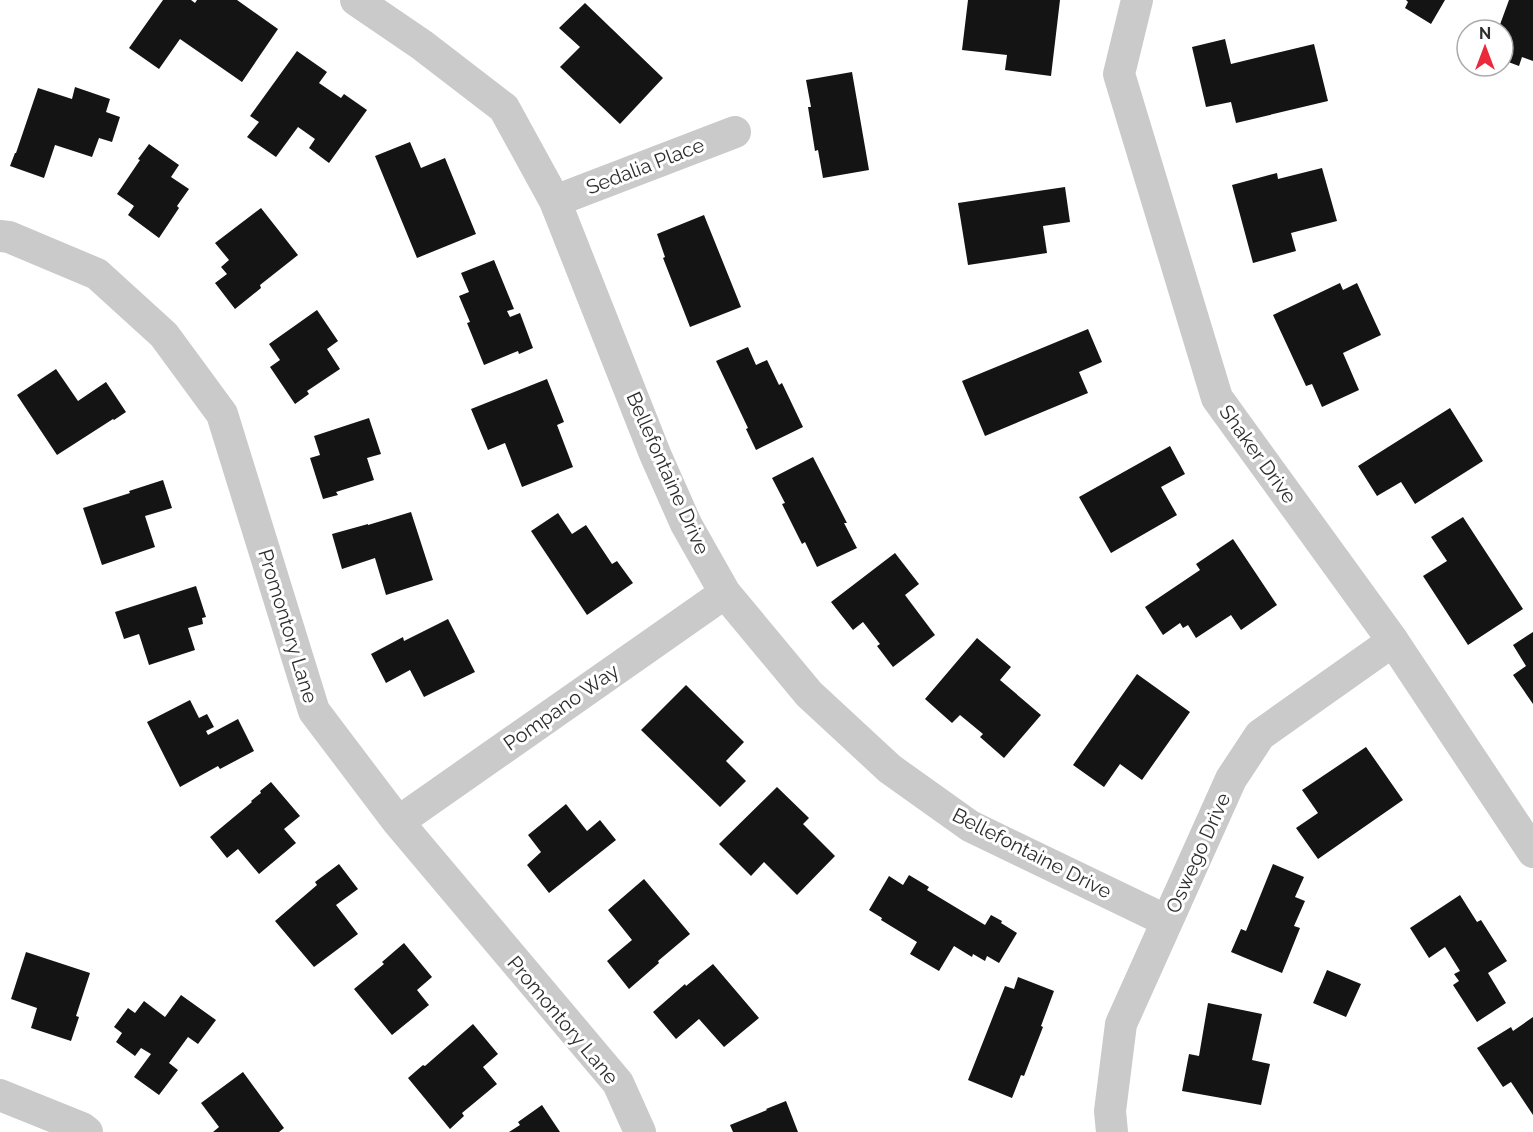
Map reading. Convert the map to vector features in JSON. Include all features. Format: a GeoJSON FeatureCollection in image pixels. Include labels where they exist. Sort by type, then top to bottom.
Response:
{"type":"FeatureCollection","features":[{"type":"Feature","properties":{"kind":"street","name":"Bellefontaine Drive"},"geometry":{"type":"LineString","coordinates":[[356,0],[422,45],[504,108],[555,201],[659,464],[686,524],[725,593],[809,694],[890,769],[970,826],[1167,921]]}},
{"type":"Feature","properties":{"kind":"street","name":"Shaker Drive"},"geometry":{"type":"LineString","coordinates":[[1137,0],[1119,74],[1217,398],[1393,641],[1533,852]]}},
{"type":"Feature","properties":{"kind":"street","name":"Sedalia Place"},"geometry":{"type":"LineString","coordinates":[[555,201],[735,132]]}},
{"type":"Feature","properties":{"kind":"street","name":"Promontory Lane"},"geometry":{"type":"LineString","coordinates":[[0,236],[9,237],[97,274],[164,335],[222,414],[314,711],[398,822],[618,1083],[640,1132]]}},
{"type":"Feature","properties":{"kind":"street","name":"Pompano Way"},"geometry":{"type":"LineString","coordinates":[[398,822],[725,593]]}},
{"type":"Feature","properties":{"kind":"street","name":"Oswego Drive"},"geometry":{"type":"LineString","coordinates":[[1112,1132],[1110,1111],[1121,1024],[1231,779],[1260,735],[1393,641]]}},
{"type":"Feature","properties":{"kind":"street"},"geometry":{"type":"LineString","coordinates":[[0,1095],[87,1132]]}},
{"type":"Feature","properties":{"kind":"building"},"geometry":{"type":"Polygon","coordinates":[[[163,0],[191,0],[195,3],[197,0],[237,0],[278,29],[242,82],[180,39],[159,69],[129,48],[163,0]]]}},
{"type":"Feature","properties":{"kind":"building"},"geometry":{"type":"Polygon","coordinates":[[[968,0],[1060,0],[1051,76],[1005,70],[1007,55],[962,50],[968,0]]]}},
{"type":"Feature","properties":{"kind":"building"},"geometry":{"type":"Polygon","coordinates":[[[1406,0],[1445,0],[1431,24],[1405,8],[1408,2],[1406,0]]]}},
{"type":"Feature","properties":{"kind":"building"},"geometry":{"type":"Polygon","coordinates":[[[1509,0],[1533,0],[1533,61],[1522,57],[1519,66],[1515,64],[1515,18],[1502,18],[1509,0]]]}},
{"type":"Feature","properties":{"kind":"building"},"geometry":{"type":"Polygon","coordinates":[[[585,3],[663,78],[620,124],[560,67],[580,47],[559,28],[585,3]]]}},
{"type":"Feature","properties":{"kind":"building"},"geometry":{"type":"Polygon","coordinates":[[[1225,39],[1231,64],[1314,44],[1328,101],[1236,123],[1231,102],[1206,107],[1192,47],[1225,39]]]}},
{"type":"Feature","properties":{"kind":"building"},"geometry":{"type":"Polygon","coordinates":[[[297,51],[327,72],[319,83],[341,98],[344,94],[367,110],[329,163],[309,148],[315,139],[298,127],[276,157],[247,137],[259,122],[250,116],[297,51]]]}},
{"type":"Feature","properties":{"kind":"building"},"geometry":{"type":"Polygon","coordinates":[[[852,72],[869,170],[823,178],[818,150],[815,151],[806,80],[852,72]]]}},
{"type":"Feature","properties":{"kind":"building"},"geometry":{"type":"Polygon","coordinates":[[[75,87],[110,99],[106,112],[120,117],[112,142],[99,138],[92,157],[55,145],[44,178],[10,166],[38,88],[72,99],[75,87]]]}},
{"type":"Feature","properties":{"kind":"building"},"geometry":{"type":"Polygon","coordinates":[[[410,142],[421,168],[445,158],[476,234],[417,258],[375,156],[410,142]]]}},
{"type":"Feature","properties":{"kind":"building"},"geometry":{"type":"Polygon","coordinates":[[[149,144],[179,165],[171,177],[189,189],[159,238],[128,215],[134,206],[117,194],[149,144]]]}},
{"type":"Feature","properties":{"kind":"building"},"geometry":{"type":"Polygon","coordinates":[[[1322,168],[1337,221],[1291,233],[1296,251],[1253,263],[1232,185],[1277,173],[1278,179],[1322,168]]]}},
{"type":"Feature","properties":{"kind":"building"},"geometry":{"type":"Polygon","coordinates":[[[1065,187],[1070,222],[1043,226],[1047,253],[968,265],[958,203],[1065,187]]]}},
{"type":"Feature","properties":{"kind":"building"},"geometry":{"type":"Polygon","coordinates":[[[261,208],[298,255],[260,285],[261,288],[235,309],[215,283],[227,274],[221,267],[229,260],[215,243],[261,208]]]}},
{"type":"Feature","properties":{"kind":"building"},"geometry":{"type":"Polygon","coordinates":[[[704,215],[741,307],[690,327],[663,258],[665,257],[657,234],[704,215]]]}},
{"type":"Feature","properties":{"kind":"building"},"geometry":{"type":"Polygon","coordinates":[[[494,260],[514,309],[507,311],[510,317],[520,313],[533,348],[519,354],[518,351],[484,365],[459,296],[469,292],[461,273],[494,260]]]}},
{"type":"Feature","properties":{"kind":"building"},"geometry":{"type":"Polygon","coordinates":[[[1340,283],[1343,290],[1357,283],[1381,335],[1343,353],[1359,390],[1322,407],[1312,384],[1306,386],[1273,315],[1340,283]]]}},
{"type":"Feature","properties":{"kind":"building"},"geometry":{"type":"Polygon","coordinates":[[[317,310],[338,341],[327,349],[340,369],[307,391],[309,394],[295,404],[270,367],[280,360],[269,344],[317,310]]]}},
{"type":"Feature","properties":{"kind":"building"},"geometry":{"type":"Polygon","coordinates":[[[1088,329],[1102,362],[1079,372],[1088,393],[985,436],[962,381],[1088,329]]]}},
{"type":"Feature","properties":{"kind":"building"},"geometry":{"type":"Polygon","coordinates":[[[748,347],[756,365],[767,360],[779,385],[782,383],[803,427],[756,450],[716,361],[748,347]]]}},
{"type":"Feature","properties":{"kind":"building"},"geometry":{"type":"Polygon","coordinates":[[[56,369],[78,401],[106,382],[126,412],[57,455],[17,395],[56,369]]]}},
{"type":"Feature","properties":{"kind":"building"},"geometry":{"type":"Polygon","coordinates":[[[547,379],[564,422],[557,425],[573,467],[522,487],[505,443],[488,450],[471,409],[547,379]]]}},
{"type":"Feature","properties":{"kind":"building"},"geometry":{"type":"Polygon","coordinates":[[[1450,408],[1483,461],[1415,504],[1401,482],[1377,496],[1358,466],[1450,408]]]}},
{"type":"Feature","properties":{"kind":"building"},"geometry":{"type":"Polygon","coordinates":[[[369,418],[381,454],[367,458],[374,480],[336,492],[338,495],[323,499],[310,458],[320,455],[314,436],[369,418]]]}},
{"type":"Feature","properties":{"kind":"building"},"geometry":{"type":"Polygon","coordinates":[[[1170,446],[1185,474],[1161,487],[1177,515],[1111,553],[1079,497],[1170,446]]]}},
{"type":"Feature","properties":{"kind":"building"},"geometry":{"type":"Polygon","coordinates":[[[813,457],[847,523],[844,523],[857,548],[817,567],[805,542],[802,544],[772,478],[813,457]]]}},
{"type":"Feature","properties":{"kind":"building"},"geometry":{"type":"Polygon","coordinates":[[[163,480],[172,508],[145,516],[155,547],[102,565],[83,508],[163,480]]]}},
{"type":"Feature","properties":{"kind":"building"},"geometry":{"type":"Polygon","coordinates":[[[411,512],[433,580],[386,595],[375,558],[342,569],[332,534],[411,512]]]}},
{"type":"Feature","properties":{"kind":"building"},"geometry":{"type":"Polygon","coordinates":[[[558,513],[572,534],[586,525],[612,564],[617,561],[633,583],[587,615],[531,531],[558,513]]]}},
{"type":"Feature","properties":{"kind":"building"},"geometry":{"type":"Polygon","coordinates":[[[1463,517],[1523,609],[1468,645],[1423,576],[1447,561],[1431,537],[1463,517]]]}},
{"type":"Feature","properties":{"kind":"building"},"geometry":{"type":"Polygon","coordinates":[[[1233,539],[1277,605],[1241,630],[1231,615],[1196,638],[1188,625],[1183,628],[1180,623],[1163,635],[1145,607],[1200,570],[1196,564],[1233,539]]]}},
{"type":"Feature","properties":{"kind":"building"},"geometry":{"type":"Polygon","coordinates":[[[895,553],[919,584],[905,595],[935,635],[893,667],[877,646],[880,644],[863,622],[853,630],[831,602],[895,553]]]}},
{"type":"Feature","properties":{"kind":"building"},"geometry":{"type":"Polygon","coordinates":[[[196,586],[206,617],[202,618],[203,624],[188,628],[195,650],[149,665],[139,634],[124,639],[115,612],[196,586]]]}},
{"type":"Feature","properties":{"kind":"building"},"geometry":{"type":"Polygon","coordinates":[[[448,619],[475,672],[424,697],[410,670],[386,683],[371,654],[403,637],[404,641],[448,619]]]}},
{"type":"Feature","properties":{"kind":"building"},"geometry":{"type":"Polygon","coordinates":[[[1533,632],[1533,704],[1513,675],[1526,666],[1513,645],[1533,632]]]}},
{"type":"Feature","properties":{"kind":"building"},"geometry":{"type":"Polygon","coordinates":[[[977,638],[1011,667],[1000,680],[1041,715],[1004,758],[980,737],[983,734],[960,715],[952,723],[925,699],[977,638]]]}},
{"type":"Feature","properties":{"kind":"building"},"geometry":{"type":"Polygon","coordinates":[[[1137,674],[1190,712],[1142,780],[1120,764],[1104,787],[1073,765],[1137,674]]]}},
{"type":"Feature","properties":{"kind":"building"},"geometry":{"type":"Polygon","coordinates":[[[686,685],[744,742],[726,761],[746,781],[720,807],[641,730],[686,685]]]}},
{"type":"Feature","properties":{"kind":"building"},"geometry":{"type":"Polygon","coordinates":[[[190,700],[199,718],[207,714],[214,727],[206,731],[208,735],[238,719],[254,751],[220,769],[218,766],[180,787],[147,722],[190,700]]]}},
{"type":"Feature","properties":{"kind":"building"},"geometry":{"type":"Polygon","coordinates":[[[1366,747],[1403,800],[1318,859],[1296,828],[1318,813],[1302,790],[1366,747]]]}},
{"type":"Feature","properties":{"kind":"building"},"geometry":{"type":"Polygon","coordinates":[[[271,782],[300,816],[284,829],[296,843],[259,874],[238,849],[227,858],[210,837],[252,802],[271,782]]]}},
{"type":"Feature","properties":{"kind":"building"},"geometry":{"type":"Polygon","coordinates":[[[777,787],[809,818],[803,824],[835,856],[797,895],[764,862],[751,876],[719,844],[777,787]]]}},
{"type":"Feature","properties":{"kind":"building"},"geometry":{"type":"Polygon","coordinates":[[[566,804],[587,831],[600,820],[616,840],[549,893],[527,865],[541,852],[528,835],[566,804]]]}},
{"type":"Feature","properties":{"kind":"building"},"geometry":{"type":"Polygon","coordinates":[[[339,864],[358,889],[336,905],[358,934],[314,967],[275,921],[317,885],[315,882],[339,864]]]}},
{"type":"Feature","properties":{"kind":"building"},"geometry":{"type":"Polygon","coordinates":[[[1273,864],[1304,877],[1295,897],[1305,901],[1294,926],[1300,928],[1282,973],[1231,952],[1241,929],[1246,931],[1273,864]]]}},
{"type":"Feature","properties":{"kind":"building"},"geometry":{"type":"Polygon","coordinates":[[[909,875],[929,887],[927,890],[985,925],[991,915],[1017,933],[999,963],[987,956],[985,961],[973,954],[972,957],[954,946],[939,971],[910,954],[917,942],[869,910],[889,876],[903,885],[909,875]]]}},
{"type":"Feature","properties":{"kind":"building"},"geometry":{"type":"Polygon","coordinates":[[[644,879],[690,934],[629,989],[607,961],[632,940],[608,910],[644,879]]]}},
{"type":"Feature","properties":{"kind":"building"},"geometry":{"type":"Polygon","coordinates":[[[1460,895],[1477,922],[1481,920],[1507,961],[1488,973],[1506,1003],[1477,1022],[1453,985],[1459,981],[1454,974],[1460,971],[1445,947],[1429,958],[1410,928],[1460,895]]]}},
{"type":"Feature","properties":{"kind":"building"},"geometry":{"type":"Polygon","coordinates":[[[404,943],[432,977],[417,990],[429,1005],[392,1035],[354,989],[384,964],[382,962],[404,943]]]}},
{"type":"Feature","properties":{"kind":"building"},"geometry":{"type":"Polygon","coordinates":[[[26,952],[90,973],[76,1016],[79,1017],[71,1041],[31,1028],[37,1008],[11,999],[26,952]]]}},
{"type":"Feature","properties":{"kind":"building"},"geometry":{"type":"Polygon","coordinates":[[[713,964],[759,1018],[724,1047],[699,1019],[676,1039],[653,1012],[685,984],[686,986],[713,964]]]}},
{"type":"Feature","properties":{"kind":"building"},"geometry":{"type":"Polygon","coordinates":[[[1327,970],[1361,984],[1346,1017],[1313,1003],[1327,970]]]}},
{"type":"Feature","properties":{"kind":"building"},"geometry":{"type":"Polygon","coordinates":[[[1018,977],[1054,991],[1024,1076],[1021,1075],[1012,1098],[968,1080],[1005,986],[1014,989],[1018,977]]]}},
{"type":"Feature","properties":{"kind":"building"},"geometry":{"type":"Polygon","coordinates":[[[181,995],[216,1020],[198,1044],[188,1037],[169,1063],[178,1070],[159,1095],[134,1077],[151,1054],[141,1048],[135,1056],[116,1042],[122,1033],[114,1027],[128,1008],[135,1013],[144,1001],[165,1017],[181,995]]]}},
{"type":"Feature","properties":{"kind":"building"},"geometry":{"type":"Polygon","coordinates":[[[1208,1003],[1262,1014],[1252,1060],[1270,1064],[1261,1105],[1182,1091],[1189,1054],[1199,1056],[1208,1003]]]}},
{"type":"Feature","properties":{"kind":"building"},"geometry":{"type":"Polygon","coordinates":[[[1533,1017],[1533,1115],[1511,1082],[1503,1087],[1477,1048],[1511,1027],[1513,1031],[1533,1017]]]}},
{"type":"Feature","properties":{"kind":"building"},"geometry":{"type":"Polygon","coordinates":[[[473,1024],[498,1054],[483,1067],[497,1084],[462,1113],[464,1116],[450,1129],[408,1078],[473,1024]]]}},
{"type":"Feature","properties":{"kind":"building"},"geometry":{"type":"Polygon","coordinates":[[[243,1072],[284,1128],[279,1132],[213,1132],[219,1127],[201,1103],[243,1072]]]}},
{"type":"Feature","properties":{"kind":"building"},"geometry":{"type":"Polygon","coordinates":[[[786,1101],[798,1132],[733,1132],[730,1125],[786,1101]]]}},
{"type":"Feature","properties":{"kind":"building"},"geometry":{"type":"Polygon","coordinates":[[[542,1105],[560,1132],[509,1132],[520,1125],[518,1122],[542,1105]]]}}]}
